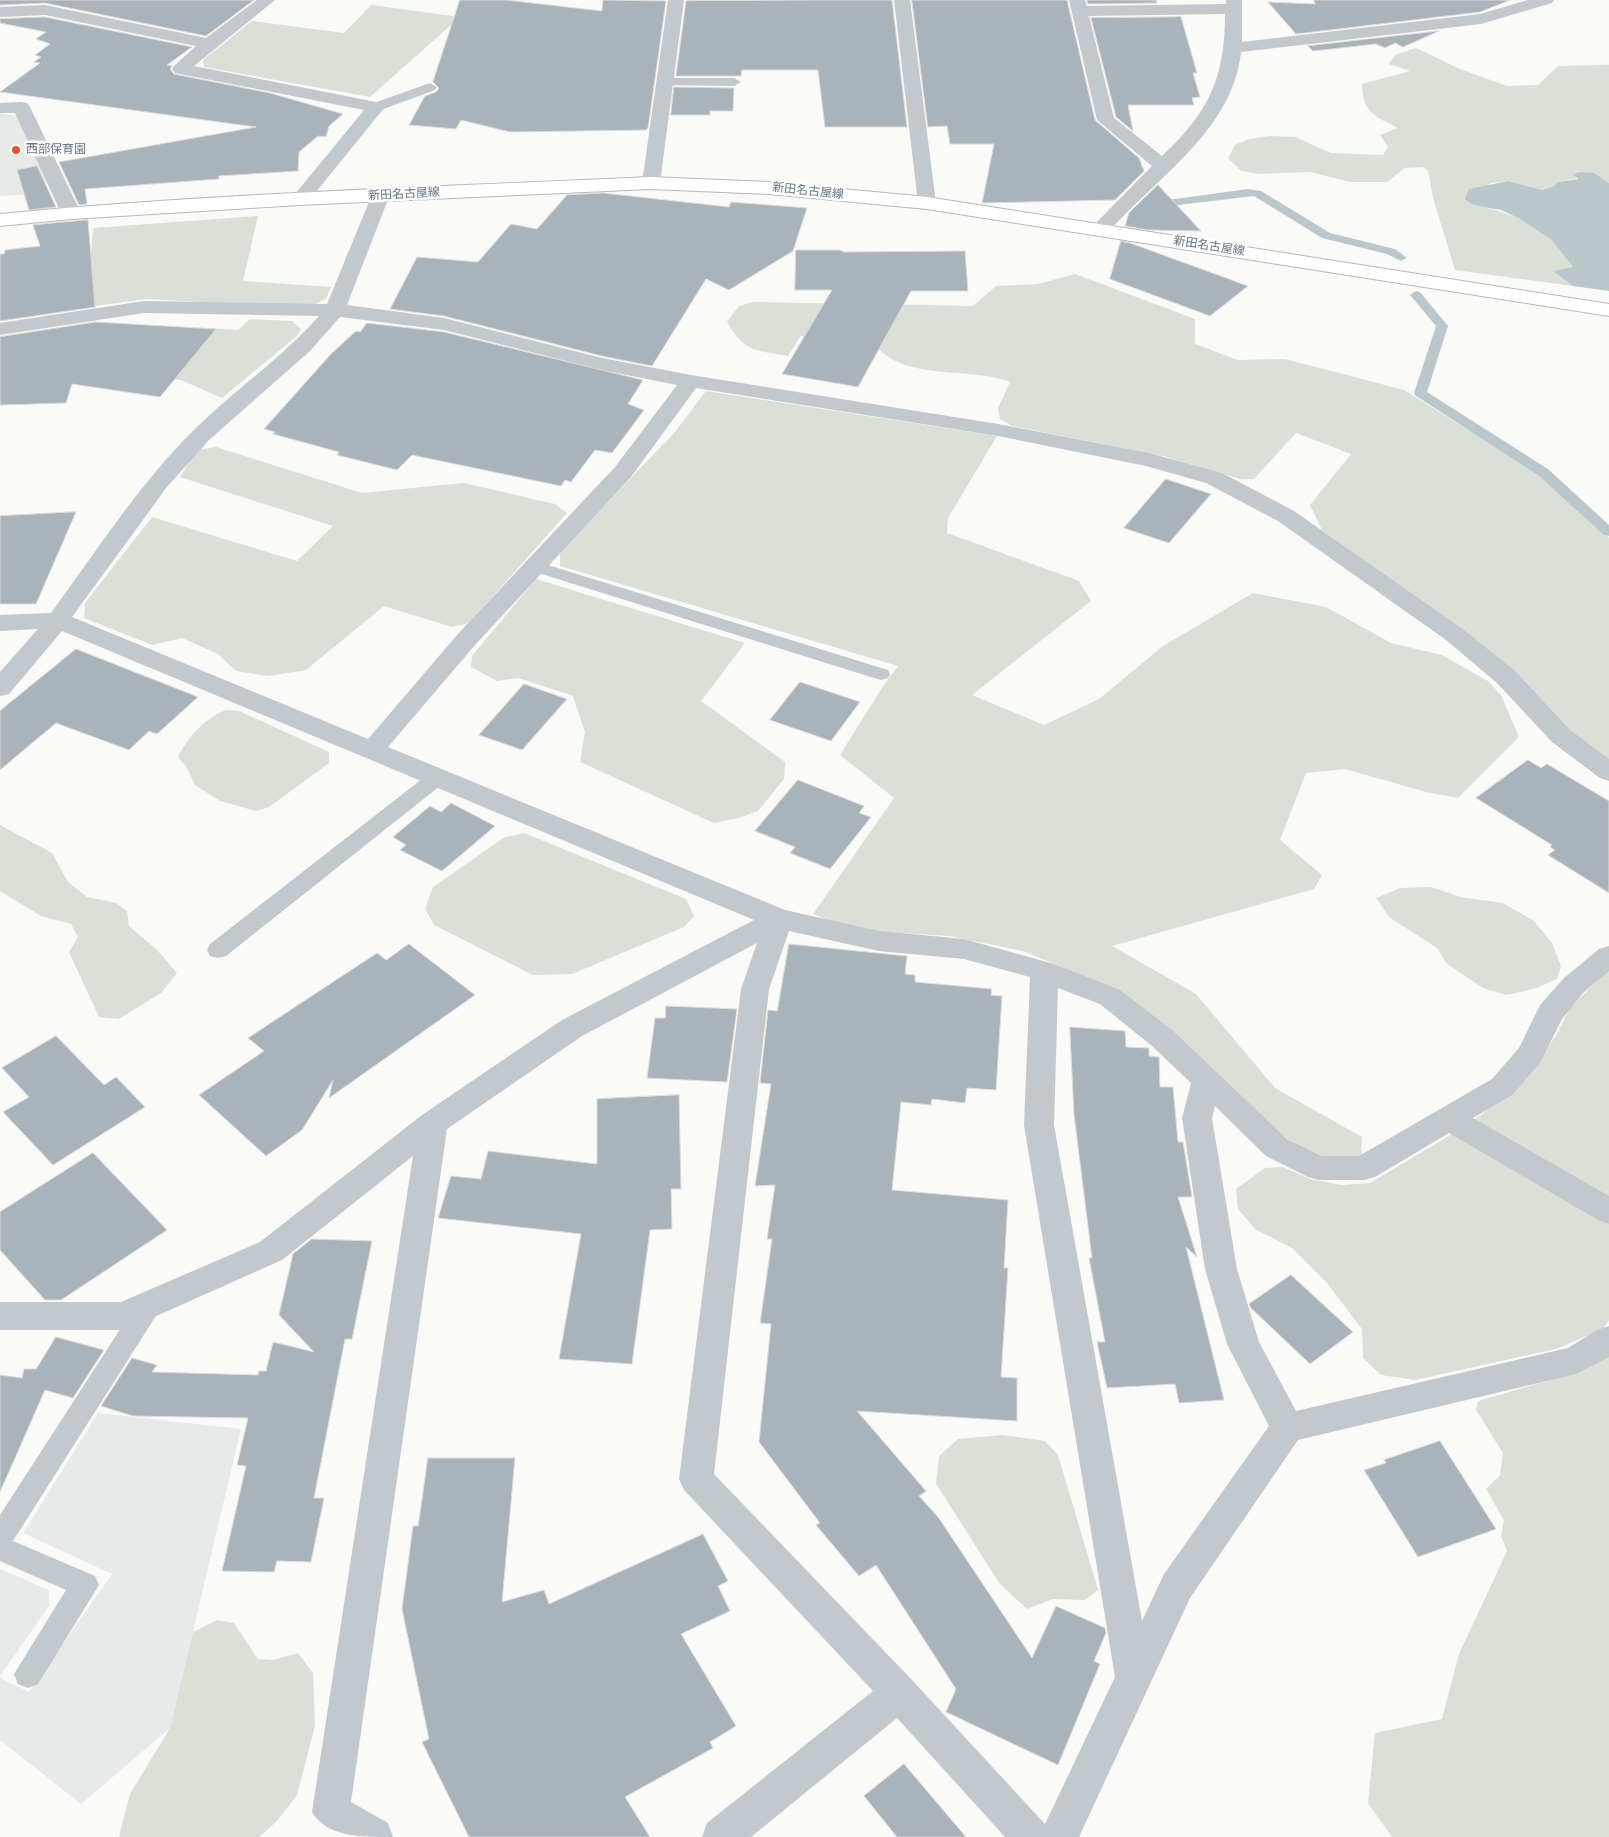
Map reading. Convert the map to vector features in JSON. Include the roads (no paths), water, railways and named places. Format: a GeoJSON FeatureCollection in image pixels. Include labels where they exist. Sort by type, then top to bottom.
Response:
{"type":"FeatureCollection","features":[{"type":"Feature","properties":{"kind":"main road","name":"新田名古屋線"},"geometry":{"type":"LineString","coordinates":[[0,220],[71,213],[300,199],[380,197],[651,183],[768,188],[927,203],[1609,310]]}},
{"type":"Feature","properties":{"kind":"street"},"geometry":{"type":"LineString","coordinates":[[267,0],[209,44],[181,69],[376,107],[300,199]]}},
{"type":"Feature","properties":{"kind":"street"},"geometry":{"type":"LineString","coordinates":[[651,183],[676,0]]}},
{"type":"Feature","properties":{"kind":"street"},"geometry":{"type":"LineString","coordinates":[[902,0],[927,203]]}},
{"type":"Feature","properties":{"kind":"street"},"geometry":{"type":"LineString","coordinates":[[1233,48],[1481,19],[1546,0]]}},
{"type":"Feature","properties":{"kind":"street"},"geometry":{"type":"LineString","coordinates":[[1100,230],[1192,137],[1214,110],[1229,72],[1233,48],[1234,4],[1078,5],[1106,120],[1163,166]]}},
{"type":"Feature","properties":{"kind":"street"},"geometry":{"type":"LineString","coordinates":[[0,12],[45,10],[209,44]]}},
{"type":"Feature","properties":{"kind":"street"},"geometry":{"type":"LineString","coordinates":[[0,108],[21,107],[71,213]]}},
{"type":"Feature","properties":{"kind":"street"},"geometry":{"type":"LineString","coordinates":[[0,688],[58,620],[159,482],[201,435],[303,347],[335,310],[380,197]]}},
{"type":"Feature","properties":{"kind":"street"},"geometry":{"type":"LineString","coordinates":[[0,329],[144,307],[335,310],[444,324],[602,364],[691,381],[998,430],[1149,460],[1214,478],[1286,516],[1455,635],[1506,678],[1561,736],[1609,772]]}},
{"type":"Feature","properties":{"kind":"street"},"geometry":{"type":"LineString","coordinates":[[372,750],[466,640],[623,472],[691,381]]}},
{"type":"Feature","properties":{"kind":"street"},"geometry":{"type":"LineString","coordinates":[[0,623],[58,620],[780,919],[879,941],[964,949],[1044,971],[1110,997],[1162,1038],[1277,1148],[1319,1168],[1364,1168],[1502,1087],[1530,1055],[1550,1013],[1574,985],[1609,956]]}},
{"type":"Feature","properties":{"kind":"street"},"geometry":{"type":"LineString","coordinates":[[0,1316],[123,1316],[271,1251],[433,1123],[572,1028],[780,919]]}},
{"type":"Feature","properties":{"kind":"street"},"geometry":{"type":"LineString","coordinates":[[780,919],[756,989],[696,1479],[899,1693],[1031,1837]]}},
{"type":"Feature","properties":{"kind":"street"},"geometry":{"type":"LineString","coordinates":[[1044,971],[1040,1125],[1134,1678]]}},
{"type":"Feature","properties":{"kind":"street"},"geometry":{"type":"LineString","coordinates":[[1206,1080],[1197,1118],[1222,1270],[1243,1344],[1287,1428]]}},
{"type":"Feature","properties":{"kind":"street"},"geometry":{"type":"LineString","coordinates":[[1448,1118],[1609,1211]]}},
{"type":"Feature","properties":{"kind":"street"},"geometry":{"type":"LineString","coordinates":[[374,1837],[331,1812],[433,1123]]}},
{"type":"Feature","properties":{"kind":"street"},"geometry":{"type":"LineString","coordinates":[[1059,1837],[1178,1586],[1287,1428],[1576,1360],[1609,1340]]}},
{"type":"Feature","properties":{"kind":"street"},"geometry":{"type":"LineString","coordinates":[[721,1837],[899,1693]]}},
{"type":"Feature","properties":{"kind":"lane"},"geometry":{"type":"LineString","coordinates":[[665,82],[734,82]]}},
{"type":"Feature","properties":{"kind":"lane"},"geometry":{"type":"LineString","coordinates":[[376,107],[430,87]]}},
{"type":"Feature","properties":{"kind":"lane"},"geometry":{"type":"LineString","coordinates":[[535,566],[881,674]]}},
{"type":"Feature","properties":{"kind":"lane"},"geometry":{"type":"LineString","coordinates":[[218,950],[438,777]]}},
{"type":"Feature","properties":{"kind":"lane"},"geometry":{"type":"LineString","coordinates":[[0,1538],[150,1304]]}},
{"type":"Feature","properties":{"kind":"lane"},"geometry":{"type":"LineString","coordinates":[[0,1548],[85,1585],[28,1674]]}},
{"type":"Feature","properties":{"kind":"waterway"},"geometry":{"type":"LineString","coordinates":[[1153,205],[1248,192],[1257,193],[1326,236],[1391,251],[1401,258]]}},
{"type":"Feature","properties":{"kind":"waterway"},"geometry":{"type":"LineString","coordinates":[[1416,295],[1442,326],[1420,393],[1543,472],[1609,532]]}},
{"type":"Feature","properties":{"kind":"place","name":"西部保育園"},"geometry":{"type":"Point","coordinates":[16,150]}}]}
